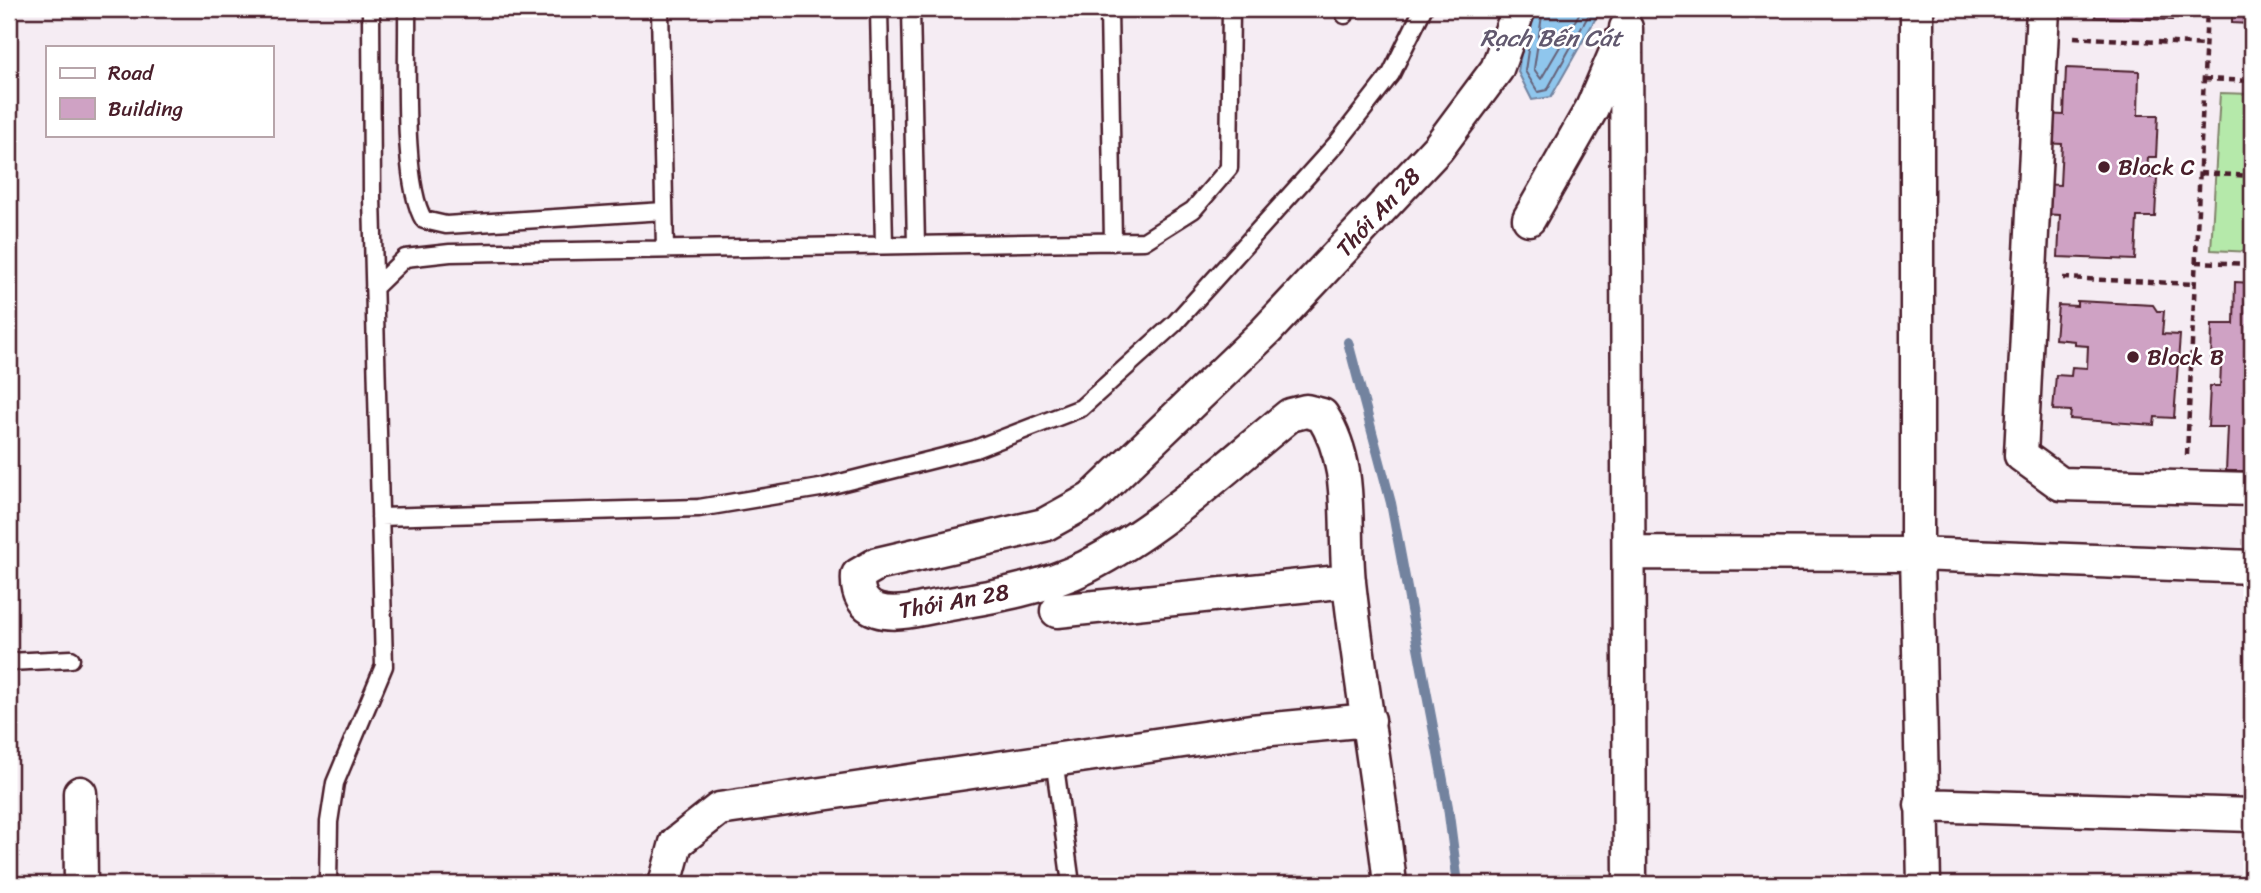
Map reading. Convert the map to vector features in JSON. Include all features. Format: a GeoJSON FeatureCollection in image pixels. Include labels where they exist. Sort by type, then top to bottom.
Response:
{"type":"FeatureCollection","features":[{"type":"Feature","properties":{"kind":"street","name":"Thới An 28"},"geometry":{"type":"LineString","coordinates":[[1390,884],[1349,580],[1344,466],[1336,437],[1322,415],[1306,411],[1290,415],[1149,529],[1085,568],[1023,589],[908,612],[884,612],[866,606],[857,591],[858,575],[877,564],[1044,525],[1091,499],[1266,331],[1438,148],[1497,69],[1519,9]]}},
{"type":"Feature","properties":{"kind":"street"},"geometry":{"type":"LineString","coordinates":[[1917,9],[1917,554],[1924,884]]}},
{"type":"Feature","properties":{"kind":"street"},"geometry":{"type":"LineString","coordinates":[[1529,219],[1592,107],[1628,18]]}},
{"type":"Feature","properties":{"kind":"street"},"geometry":{"type":"LineString","coordinates":[[1628,18],[1630,884]]}},
{"type":"Feature","properties":{"kind":"street"},"geometry":{"type":"LineString","coordinates":[[2043,22],[2021,455],[2061,484],[2252,489]]}},
{"type":"Feature","properties":{"kind":"street"},"geometry":{"type":"LineString","coordinates":[[1630,553],[1917,554],[2252,567]]}},
{"type":"Feature","properties":{"kind":"street"},"geometry":{"type":"LineString","coordinates":[[1057,611],[1349,580]]}},
{"type":"Feature","properties":{"kind":"street"},"geometry":{"type":"LineString","coordinates":[[665,884],[676,843],[719,809],[1251,731],[1369,720]]}},
{"type":"Feature","properties":{"kind":"street"},"geometry":{"type":"LineString","coordinates":[[80,793],[81,884]]}},
{"type":"Feature","properties":{"kind":"street"},"geometry":{"type":"LineString","coordinates":[[1921,805],[2252,815]]}},
{"type":"Feature","properties":{"kind":"lane"},"geometry":{"type":"LineString","coordinates":[[328,884],[329,822],[335,783],[384,666],[370,9]]}},
{"type":"Feature","properties":{"kind":"lane"},"geometry":{"type":"LineString","coordinates":[[407,9],[410,178],[416,208],[424,220],[446,225],[664,211]]}},
{"type":"Feature","properties":{"kind":"lane"},"geometry":{"type":"LineString","coordinates":[[660,9],[665,249]]}},
{"type":"Feature","properties":{"kind":"lane"},"geometry":{"type":"LineString","coordinates":[[879,9],[884,245]]}},
{"type":"Feature","properties":{"kind":"lane"},"geometry":{"type":"LineString","coordinates":[[911,9],[916,245]]}},
{"type":"Feature","properties":{"kind":"lane"},"geometry":{"type":"LineString","coordinates":[[1109,9],[1113,242]]}},
{"type":"Feature","properties":{"kind":"lane"},"geometry":{"type":"LineString","coordinates":[[374,288],[405,258],[450,253],[1144,241],[1193,210],[1229,168],[1231,9]]}},
{"type":"Feature","properties":{"kind":"lane"},"geometry":{"type":"LineString","coordinates":[[380,517],[699,508],[820,488],[975,449],[1081,408],[1175,323],[1338,142],[1391,74],[1423,9]]}},
{"type":"Feature","properties":{"kind":"lane"},"geometry":{"type":"LineString","coordinates":[[9,662],[71,659]]}},
{"type":"Feature","properties":{"kind":"lane"},"geometry":{"type":"LineString","coordinates":[[1054,759],[1071,884]]}},
{"type":"Feature","properties":{"kind":"path"},"geometry":{"type":"LineString","coordinates":[[2186,487],[2207,9]]}},
{"type":"Feature","properties":{"kind":"path"},"geometry":{"type":"LineString","coordinates":[[2043,22],[2206,45]]}},
{"type":"Feature","properties":{"kind":"path"},"geometry":{"type":"LineString","coordinates":[[2204,79],[2252,81]]}},
{"type":"Feature","properties":{"kind":"path"},"geometry":{"type":"LineString","coordinates":[[2200,173],[2252,176]]}},
{"type":"Feature","properties":{"kind":"path"},"geometry":{"type":"LineString","coordinates":[[2196,262],[2252,264]]}},
{"type":"Feature","properties":{"kind":"path"},"geometry":{"type":"LineString","coordinates":[[2030,276],[2195,284]]}},
{"type":"Feature","properties":{"kind":"green space"},"geometry":{"type":"Polygon","coordinates":[[[2220,93],[2252,94],[2252,252],[2211,250],[2220,93]]]}},
{"type":"Feature","properties":{"kind":"water","name":"Rạch Bến Cát"},"geometry":{"type":"Polygon","coordinates":[[[1528,9],[1601,9],[1551,97],[1532,100],[1518,72],[1528,9]]]}},
{"type":"Feature","properties":{"kind":"building"},"geometry":{"type":"Polygon","coordinates":[[[2096,9],[2192,9],[2192,14],[2172,13],[2172,20],[2095,17],[2096,9]]]}},
{"type":"Feature","properties":{"kind":"building"},"geometry":{"type":"Polygon","coordinates":[[[2232,9],[2252,9],[2252,63],[2248,63],[2250,24],[2232,23],[2232,9]]]}},
{"type":"Feature","properties":{"kind":"building","name":"Block C"},"geometry":{"type":"Polygon","coordinates":[[[2066,68],[2139,71],[2138,115],[2158,115],[2156,157],[2148,157],[2147,177],[2157,178],[2155,217],[2137,217],[2135,260],[2058,257],[2060,215],[2039,214],[2040,184],[2060,185],[2062,144],[2042,143],[2043,114],[2064,115],[2066,68]]]}},
{"type":"Feature","properties":{"kind":"building"},"geometry":{"type":"Polygon","coordinates":[[[2235,282],[2252,283],[2252,471],[2226,471],[2228,427],[2208,427],[2210,386],[2220,386],[2221,366],[2211,365],[2212,324],[2234,324],[2235,282]]]}},
{"type":"Feature","properties":{"kind":"building","name":"Block B"},"geometry":{"type":"Polygon","coordinates":[[[2077,301],[2153,305],[2157,311],[2164,311],[2162,334],[2180,335],[2174,418],[2155,417],[2154,425],[2070,419],[2071,411],[2053,410],[2056,375],[2071,376],[2072,367],[2087,368],[2088,346],[2075,345],[2075,341],[2055,339],[2058,305],[2077,306],[2077,301]]]}},
{"type":"Feature","properties":{"kind":"waterway"},"geometry":{"type":"LineString","coordinates":[[1348,342],[1391,503],[1448,807],[1458,884]]}},
{"type":"Feature","properties":{"kind":"place","name":"Block C"},"geometry":{"type":"Point","coordinates":[2104,167]}},
{"type":"Feature","properties":{"kind":"place","name":"Block B"},"geometry":{"type":"Point","coordinates":[2133,357]}}]}
